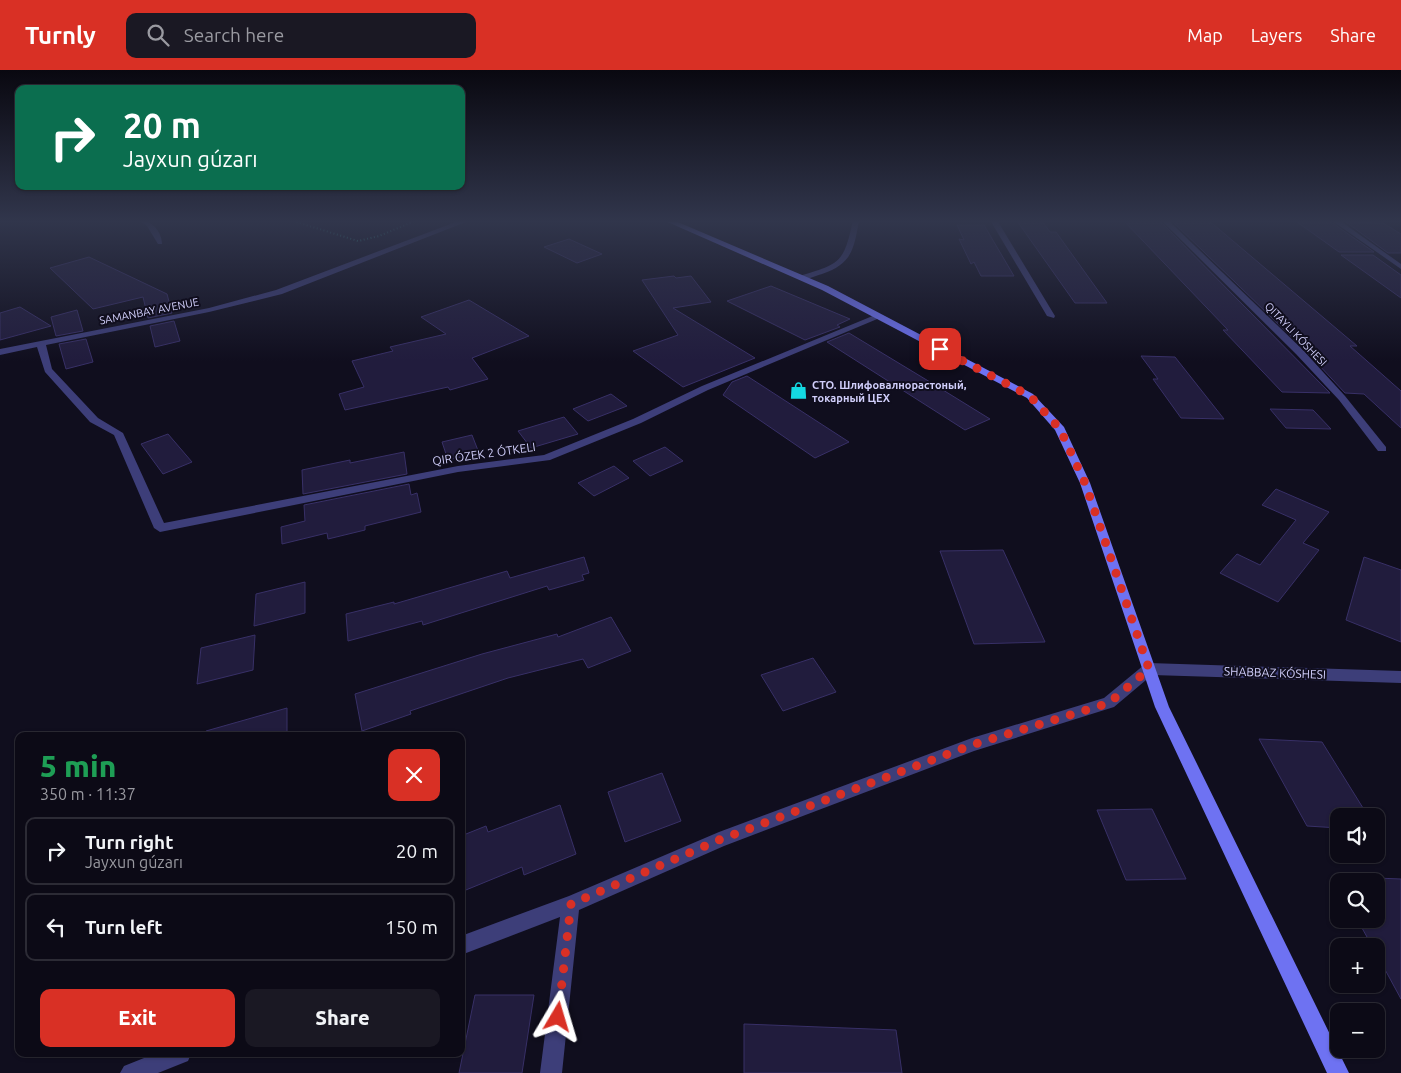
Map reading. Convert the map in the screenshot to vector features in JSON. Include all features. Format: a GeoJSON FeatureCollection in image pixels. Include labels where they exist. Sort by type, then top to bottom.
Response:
{"type":"FeatureCollection","features":[{"type":"Feature","properties":{"kind":"street","name":"SAMANBAY AVENUE"},"geometry":{"type":"LineString","coordinates":[[0,352],[209,310],[279,292],[345,267]]}},
{"type":"Feature","properties":{"kind":"street"},"geometry":{"type":"LineString","coordinates":[[776,267],[802,278],[1030,396],[1060,429],[1085,483],[1162,707],[1338,1073]]}},
{"type":"Feature","properties":{"kind":"street"},"geometry":{"type":"LineString","coordinates":[[802,278],[837,267]]}},
{"type":"Feature","properties":{"kind":"street"},"geometry":{"type":"LineString","coordinates":[[1022,267],[1051,316]]}},
{"type":"Feature","properties":{"kind":"street"},"geometry":{"type":"LineString","coordinates":[[1212,267],[1343,399],[1382,449]]}},
{"type":"Feature","properties":{"kind":"street"},"geometry":{"type":"LineString","coordinates":[[41,344],[48,370],[94,420],[118,433],[160,528],[458,469],[546,458],[638,421],[705,388],[878,317]]}},
{"type":"Feature","properties":{"kind":"street"},"geometry":{"type":"LineString","coordinates":[[465,944],[571,904],[719,840],[972,745],[1109,703],[1149,669]]}},
{"type":"Feature","properties":{"kind":"street","name":"SHABBAZ KÓSHESI"},"geometry":{"type":"LineString","coordinates":[[1149,669],[1401,677]]}},
{"type":"Feature","properties":{"kind":"street"},"geometry":{"type":"LineString","coordinates":[[551,1073],[571,904]]}},
{"type":"Feature","properties":{"kind":"street"},"geometry":{"type":"LineString","coordinates":[[131,1073],[173,1057]]}},
{"type":"Feature","properties":{"kind":"building"},"geometry":{"type":"Polygon","coordinates":[[[110,267],[167,294],[172,313],[148,318],[143,297],[93,309],[50,268],[110,267]]]}},
{"type":"Feature","properties":{"kind":"building"},"geometry":{"type":"Polygon","coordinates":[[[976,267],[1009,267],[1014,276],[981,276],[976,267]]]}},
{"type":"Feature","properties":{"kind":"building"},"geometry":{"type":"Polygon","coordinates":[[[1049,267],[1081,267],[1107,303],[1075,303],[1049,267]]]}},
{"type":"Feature","properties":{"kind":"building"},"geometry":{"type":"Polygon","coordinates":[[[1168,267],[1205,267],[1330,393],[1282,392],[1223,330],[1228,330],[1168,267]]]}},
{"type":"Feature","properties":{"kind":"building"},"geometry":{"type":"Polygon","coordinates":[[[1219,267],[1264,267],[1357,346],[1350,346],[1401,391],[1401,428],[1364,394],[1345,393],[1304,349],[1219,267]]]}},
{"type":"Feature","properties":{"kind":"building"},"geometry":{"type":"Polygon","coordinates":[[[1357,267],[1390,267],[1401,275],[1401,298],[1357,267]]]}},
{"type":"Feature","properties":{"kind":"building"},"geometry":{"type":"Polygon","coordinates":[[[674,276],[676,278],[691,276],[711,302],[673,308],[755,358],[683,387],[633,351],[678,335],[642,280],[674,276]]]}},
{"type":"Feature","properties":{"kind":"building"},"geometry":{"type":"Polygon","coordinates":[[[771,286],[850,319],[837,325],[840,327],[805,340],[727,301],[771,286]]]}},
{"type":"Feature","properties":{"kind":"building"},"geometry":{"type":"Polygon","coordinates":[[[469,300],[529,336],[472,358],[488,379],[450,390],[448,387],[345,410],[339,394],[364,387],[352,361],[393,351],[390,347],[446,334],[421,317],[469,300]]]}},
{"type":"Feature","properties":{"kind":"building"},"geometry":{"type":"Polygon","coordinates":[[[20,307],[51,326],[0,340],[0,313],[20,307]]]}},
{"type":"Feature","properties":{"kind":"building"},"geometry":{"type":"Polygon","coordinates":[[[77,310],[83,331],[56,336],[51,317],[77,310]]]}},
{"type":"Feature","properties":{"kind":"building"},"geometry":{"type":"Polygon","coordinates":[[[174,321],[180,341],[155,347],[150,326],[174,321]]]}},
{"type":"Feature","properties":{"kind":"building"},"geometry":{"type":"Polygon","coordinates":[[[849,333],[990,419],[965,430],[827,342],[849,333]]]}},
{"type":"Feature","properties":{"kind":"building"},"geometry":{"type":"Polygon","coordinates":[[[86,339],[93,362],[66,369],[59,344],[86,339]]]}},
{"type":"Feature","properties":{"kind":"building"},"geometry":{"type":"Polygon","coordinates":[[[1141,356],[1175,357],[1224,419],[1181,418],[1153,379],[1158,379],[1141,356]]]}},
{"type":"Feature","properties":{"kind":"building"},"geometry":{"type":"Polygon","coordinates":[[[747,376],[849,442],[815,458],[723,395],[732,382],[747,376]]]}},
{"type":"Feature","properties":{"kind":"building"},"geometry":{"type":"Polygon","coordinates":[[[611,394],[627,406],[588,421],[573,409],[611,394]]]}},
{"type":"Feature","properties":{"kind":"building"},"geometry":{"type":"Polygon","coordinates":[[[1270,409],[1313,410],[1331,429],[1286,428],[1270,409]]]}},
{"type":"Feature","properties":{"kind":"building"},"geometry":{"type":"Polygon","coordinates":[[[564,417],[578,434],[531,448],[518,431],[564,417]]]}},
{"type":"Feature","properties":{"kind":"building"},"geometry":{"type":"Polygon","coordinates":[[[168,434],[192,462],[163,474],[141,444],[168,434]]]}},
{"type":"Feature","properties":{"kind":"building"},"geometry":{"type":"Polygon","coordinates":[[[472,435],[479,453],[448,460],[442,442],[472,435]]]}},
{"type":"Feature","properties":{"kind":"building"},"geometry":{"type":"Polygon","coordinates":[[[665,447],[683,461],[650,476],[633,461],[665,447]]]}},
{"type":"Feature","properties":{"kind":"building"},"geometry":{"type":"Polygon","coordinates":[[[404,452],[407,474],[303,494],[302,470],[350,460],[350,463],[404,452]]]}},
{"type":"Feature","properties":{"kind":"building"},"geometry":{"type":"Polygon","coordinates":[[[614,466],[629,478],[594,496],[578,483],[614,466]]]}},
{"type":"Feature","properties":{"kind":"building"},"geometry":{"type":"Polygon","coordinates":[[[409,484],[411,495],[417,493],[421,512],[365,526],[365,530],[328,539],[327,533],[282,544],[281,527],[305,521],[304,505],[409,484]]]}},
{"type":"Feature","properties":{"kind":"building"},"geometry":{"type":"Polygon","coordinates":[[[1276,489],[1329,512],[1303,543],[1319,550],[1278,602],[1220,573],[1237,554],[1260,565],[1296,520],[1262,505],[1276,489]]]}},
{"type":"Feature","properties":{"kind":"building"},"geometry":{"type":"Polygon","coordinates":[[[1003,550],[1045,642],[974,644],[940,551],[1003,550]]]}},
{"type":"Feature","properties":{"kind":"building"},"geometry":{"type":"Polygon","coordinates":[[[584,557],[589,573],[582,575],[584,580],[549,590],[547,586],[423,625],[422,621],[348,641],[346,614],[394,602],[394,604],[507,571],[510,578],[584,557]]]}},
{"type":"Feature","properties":{"kind":"building"},"geometry":{"type":"Polygon","coordinates":[[[1364,557],[1401,570],[1401,642],[1346,620],[1364,557]]]}},
{"type":"Feature","properties":{"kind":"building"},"geometry":{"type":"Polygon","coordinates":[[[305,582],[305,613],[254,626],[256,594],[305,582]]]}},
{"type":"Feature","properties":{"kind":"building"},"geometry":{"type":"Polygon","coordinates":[[[611,617],[631,651],[588,668],[583,659],[508,678],[410,711],[411,714],[362,731],[355,694],[482,654],[557,634],[558,637],[611,617]]]}},
{"type":"Feature","properties":{"kind":"building"},"geometry":{"type":"Polygon","coordinates":[[[255,635],[253,670],[197,684],[201,648],[255,635]]]}},
{"type":"Feature","properties":{"kind":"building"},"geometry":{"type":"Polygon","coordinates":[[[813,658],[836,692],[783,711],[761,675],[813,658]]]}},
{"type":"Feature","properties":{"kind":"building"},"geometry":{"type":"Polygon","coordinates":[[[287,708],[287,732],[206,731],[287,708]]]}},
{"type":"Feature","properties":{"kind":"building"},"geometry":{"type":"Polygon","coordinates":[[[1259,739],[1322,742],[1363,808],[1330,808],[1330,827],[1307,826],[1259,739]]]}},
{"type":"Feature","properties":{"kind":"building"},"geometry":{"type":"Polygon","coordinates":[[[662,773],[681,821],[625,842],[608,792],[662,773]]]}},
{"type":"Feature","properties":{"kind":"building"},"geometry":{"type":"Polygon","coordinates":[[[560,805],[576,854],[524,875],[522,867],[465,890],[465,834],[486,826],[488,832],[560,805]]]}},
{"type":"Feature","properties":{"kind":"building"},"geometry":{"type":"Polygon","coordinates":[[[1152,809],[1186,879],[1126,880],[1097,810],[1152,809]]]}},
{"type":"Feature","properties":{"kind":"building"},"geometry":{"type":"Polygon","coordinates":[[[1385,878],[1401,879],[1401,999],[1385,970],[1385,938],[1368,938],[1362,928],[1385,928],[1385,878]]]}},
{"type":"Feature","properties":{"kind":"building"},"geometry":{"type":"Polygon","coordinates":[[[475,995],[534,995],[522,1073],[459,1073],[462,1057],[465,1057],[465,1044],[475,995]]]}},
{"type":"Feature","properties":{"kind":"building"},"geometry":{"type":"Polygon","coordinates":[[[744,1024],[896,1030],[902,1073],[744,1073],[744,1024]]]}},
{"type":"Feature","properties":{"kind":"place","name":"СТО. Шлифовалнорастоный, токарный ЦЕХ"},"geometry":{"type":"Point","coordinates":[798,391]}},
{"type":"Feature","properties":{"kind":"route"},"geometry":{"type":"LineString","coordinates":[[558,1017],[571,904],[719,840],[972,745],[1109,703],[1149,669],[1085,483],[1060,429],[1030,396],[940,349]]}}]}
